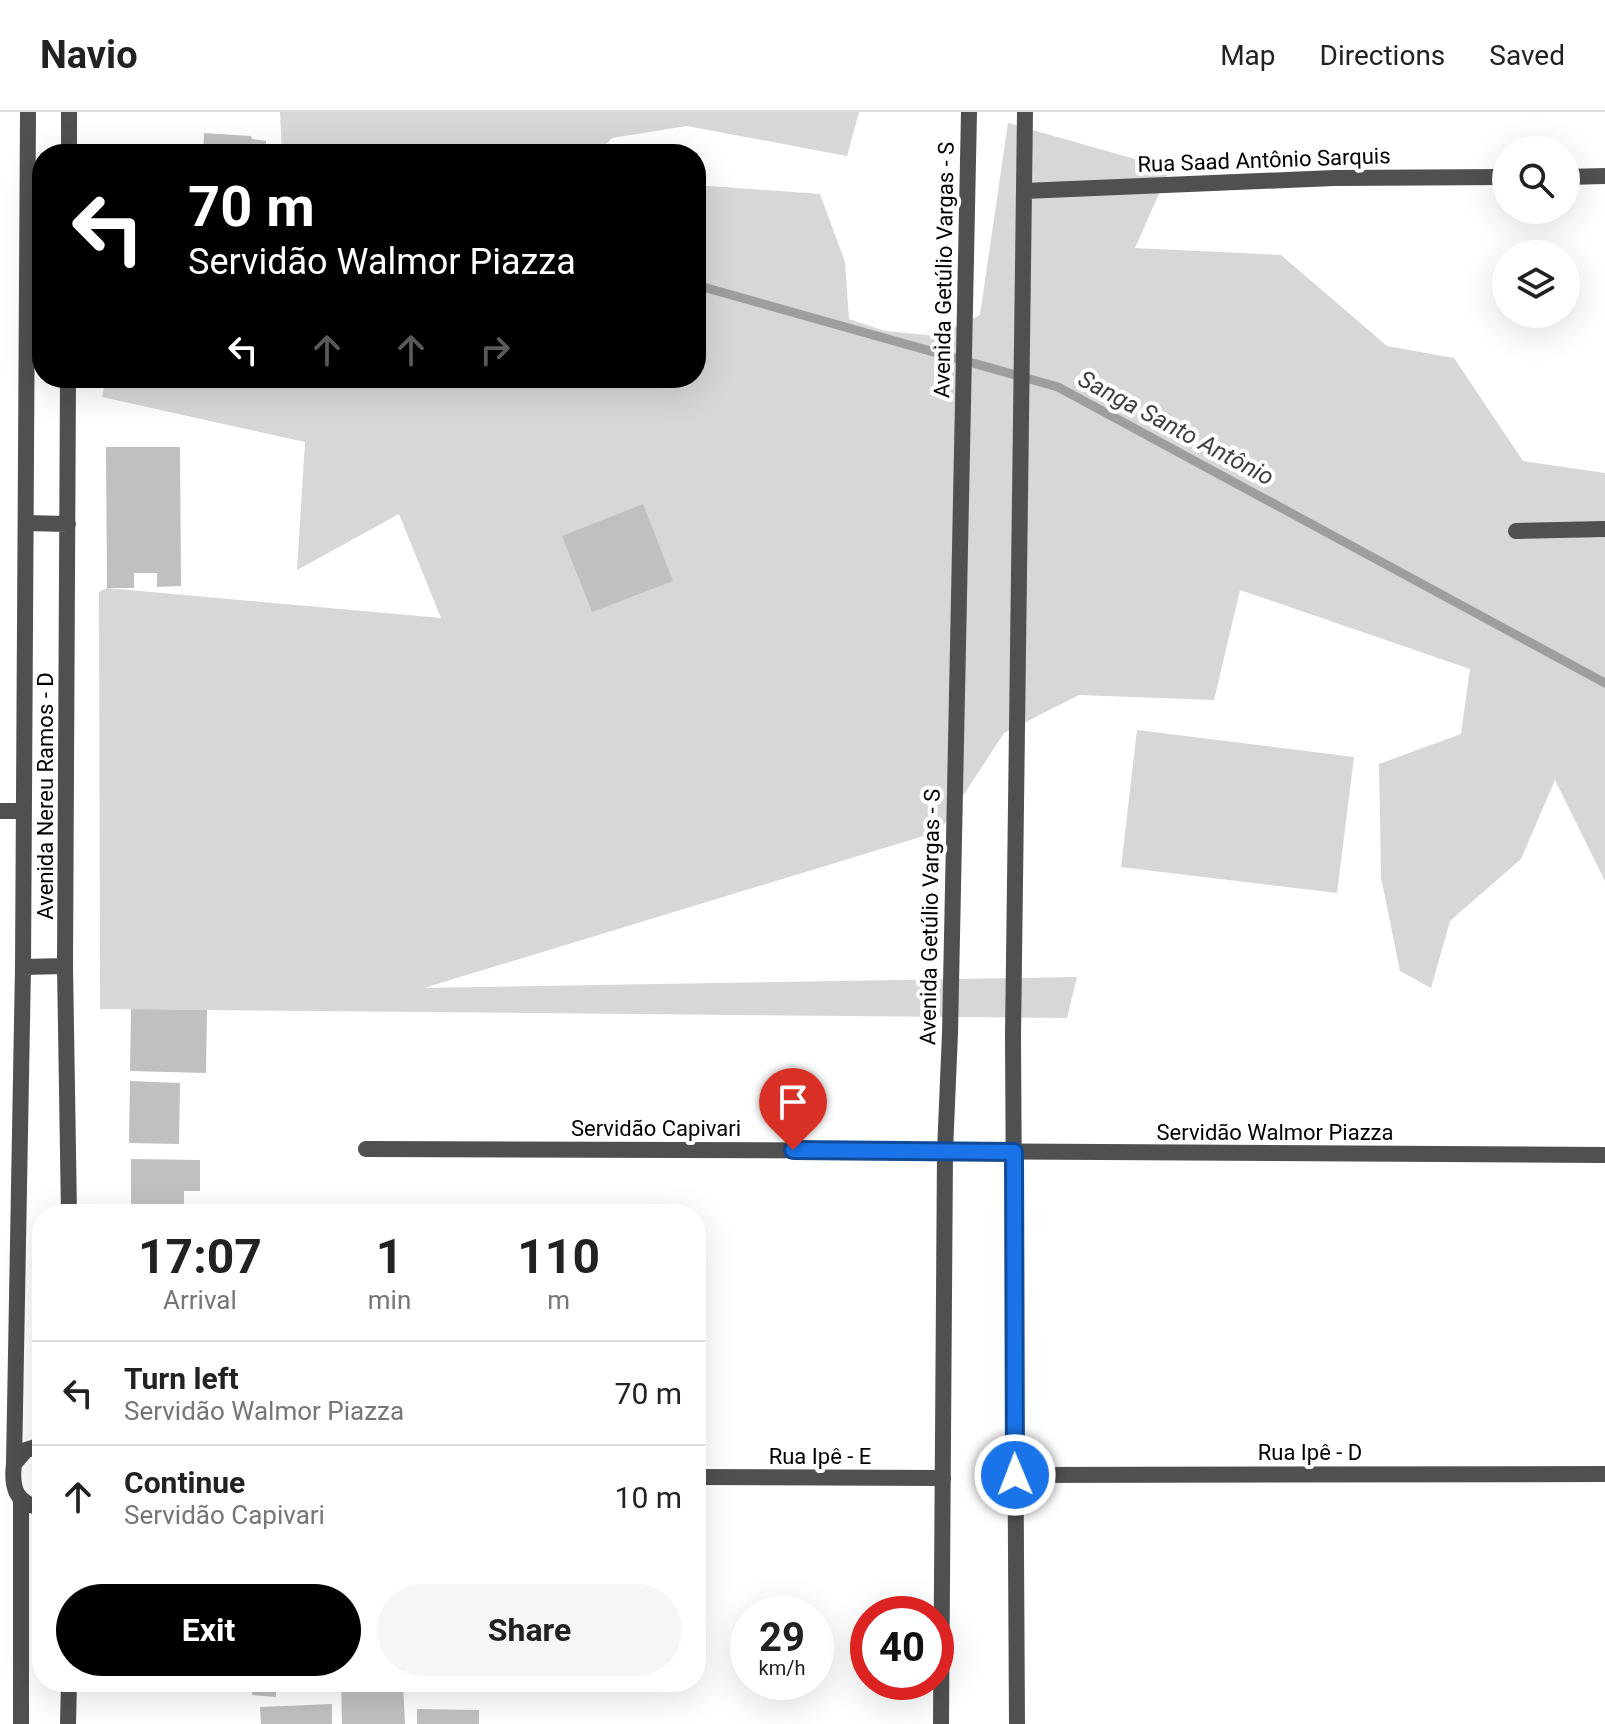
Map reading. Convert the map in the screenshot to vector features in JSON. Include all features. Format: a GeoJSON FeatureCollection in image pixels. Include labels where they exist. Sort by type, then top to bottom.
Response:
{"type":"FeatureCollection","features":[{"type":"Feature","properties":{"kind":"street","name":"Avenida Nereu Ramos - D"},"geometry":{"type":"LineString","coordinates":[[28,112],[32,146]]}},
{"type":"Feature","properties":{"kind":"street"},"geometry":{"type":"LineString","coordinates":[[69,112],[69,144]]}},
{"type":"Feature","properties":{"kind":"street","name":"Avenida Getúlio Vargas - S"},"geometry":{"type":"LineString","coordinates":[[941,1724],[945,1151],[969,112]]}},
{"type":"Feature","properties":{"kind":"street"},"geometry":{"type":"LineString","coordinates":[[1017,1724],[1013,1036],[1025,112]]}},
{"type":"Feature","properties":{"kind":"street"},"geometry":{"type":"LineString","coordinates":[[1580,177],[1605,176]]}},
{"type":"Feature","properties":{"kind":"street","name":"Rua Saad Antônio Sarquis"},"geometry":{"type":"LineString","coordinates":[[1024,191],[1334,178],[1492,177]]}},
{"type":"Feature","properties":{"kind":"street","name":"Avenida Nereu Ramos - D"},"geometry":{"type":"LineString","coordinates":[[21,1500],[12,1478],[23,967],[26,523],[32,378]]}},
{"type":"Feature","properties":{"kind":"street","name":"Avenida Nereu Ramos - D"},"geometry":{"type":"LineString","coordinates":[[68,388],[65,966],[69,1204]]}},
{"type":"Feature","properties":{"kind":"street"},"geometry":{"type":"LineString","coordinates":[[26,523],[68,524]]}},
{"type":"Feature","properties":{"kind":"street"},"geometry":{"type":"LineString","coordinates":[[1516,531],[1605,529]]}},
{"type":"Feature","properties":{"kind":"street"},"geometry":{"type":"LineString","coordinates":[[0,811],[23,811]]}},
{"type":"Feature","properties":{"kind":"street"},"geometry":{"type":"LineString","coordinates":[[23,967],[65,966]]}},
{"type":"Feature","properties":{"kind":"street","name":"Servidão Capivari"},"geometry":{"type":"LineString","coordinates":[[366,1149],[945,1151]]}},
{"type":"Feature","properties":{"kind":"street","name":"Servidão Walmor Piazza"},"geometry":{"type":"LineString","coordinates":[[945,1151],[1605,1155]]}},
{"type":"Feature","properties":{"kind":"street"},"geometry":{"type":"LineString","coordinates":[[14,1464],[26,1450],[32,1448]]}},
{"type":"Feature","properties":{"kind":"street","name":"Rua Ipê - D"},"geometry":{"type":"LineString","coordinates":[[1015,1475],[1605,1474]]}},
{"type":"Feature","properties":{"kind":"street","name":"Rua Ipê - E"},"geometry":{"type":"LineString","coordinates":[[706,1477],[943,1478]]}},
{"type":"Feature","properties":{"kind":"street"},"geometry":{"type":"LineString","coordinates":[[21,1724],[21,1500],[32,1506]]}},
{"type":"Feature","properties":{"kind":"street"},"geometry":{"type":"LineString","coordinates":[[68,1724],[69,1692]]}},
{"type":"Feature","properties":{"kind":"shaded area"},"geometry":{"type":"Polygon","coordinates":[[[280,112],[859,112],[847,156],[687,126],[612,138],[606,144],[282,144],[280,112]]]}},
{"type":"Feature","properties":{"kind":"shaded area"},"geometry":{"type":"Polygon","coordinates":[[[1008,123],[1170,169],[1135,248],[1281,255],[1387,346],[1454,358],[1523,461],[1605,473],[1605,881],[1555,780],[1521,859],[1450,921],[1431,988],[1400,971],[1381,877],[1379,764],[1461,734],[1470,669],[1240,590],[1214,700],[1079,695],[1004,733],[940,831],[424,988],[1077,977],[1067,1018],[100,1009],[99,592],[107,588],[441,618],[399,514],[297,570],[305,442],[102,397],[104,388],[706,388],[706,186],[820,194],[845,262],[849,319],[885,331],[937,336],[980,315],[1008,123]]]}},
{"type":"Feature","properties":{"kind":"shaded area"},"geometry":{"type":"Polygon","coordinates":[[[1137,730],[1354,757],[1337,893],[1121,867],[1137,730]]]}},
{"type":"Feature","properties":{"kind":"building"},"geometry":{"type":"Polygon","coordinates":[[[204,133],[251,136],[252,139],[266,141],[266,144],[203,144],[204,133]]]}},
{"type":"Feature","properties":{"kind":"building"},"geometry":{"type":"Polygon","coordinates":[[[106,447],[180,447],[181,586],[157,587],[157,573],[134,573],[134,588],[107,588],[106,447]]]}},
{"type":"Feature","properties":{"kind":"building"},"geometry":{"type":"Polygon","coordinates":[[[643,504],[673,581],[592,612],[562,536],[643,504]]]}},
{"type":"Feature","properties":{"kind":"building"},"geometry":{"type":"Polygon","coordinates":[[[131,1009],[207,1010],[206,1073],[130,1071],[131,1009]]]}},
{"type":"Feature","properties":{"kind":"building"},"geometry":{"type":"Polygon","coordinates":[[[130,1081],[180,1083],[179,1144],[129,1143],[130,1081]]]}},
{"type":"Feature","properties":{"kind":"building"},"geometry":{"type":"Polygon","coordinates":[[[131,1159],[200,1160],[200,1191],[184,1191],[184,1204],[131,1204],[131,1159]]]}},
{"type":"Feature","properties":{"kind":"building"},"geometry":{"type":"Polygon","coordinates":[[[252,1692],[276,1692],[276,1697],[252,1695],[252,1692]]]}},
{"type":"Feature","properties":{"kind":"building"},"geometry":{"type":"Polygon","coordinates":[[[341,1692],[403,1692],[405,1724],[342,1724],[341,1692]]]}},
{"type":"Feature","properties":{"kind":"building"},"geometry":{"type":"Polygon","coordinates":[[[332,1704],[332,1724],[261,1724],[260,1707],[332,1704]]]}},
{"type":"Feature","properties":{"kind":"building"},"geometry":{"type":"Polygon","coordinates":[[[417,1709],[479,1710],[479,1724],[417,1724],[417,1709]]]}},
{"type":"Feature","properties":{"kind":"waterway","name":"Sanga Santo Antônio"},"geometry":{"type":"LineString","coordinates":[[706,288],[1058,387],[1605,683]]}},
{"type":"Feature","properties":{"kind":"route"},"geometry":{"type":"LineString","coordinates":[[793,1150],[1014,1152],[1015,1475]]}}]}
